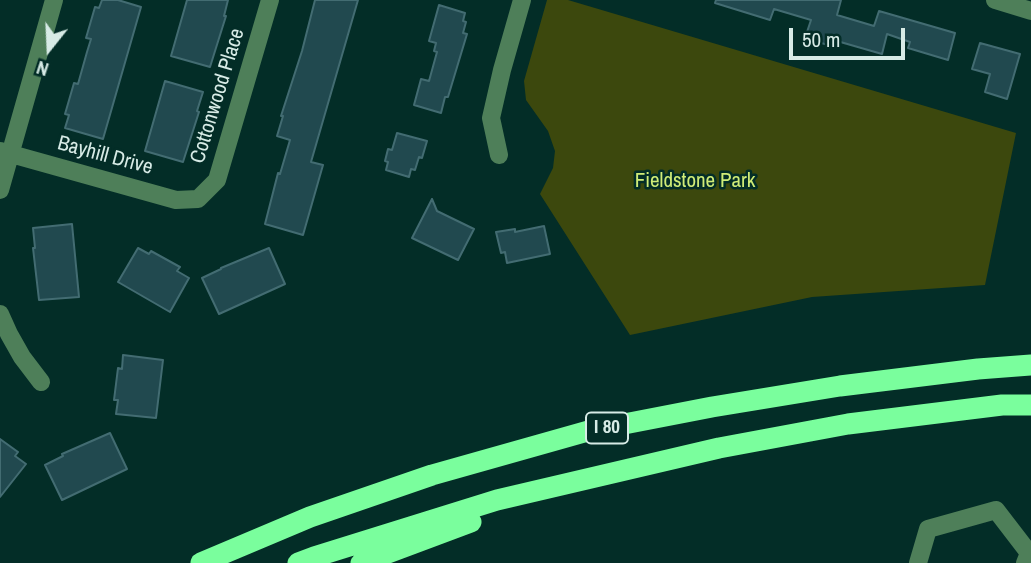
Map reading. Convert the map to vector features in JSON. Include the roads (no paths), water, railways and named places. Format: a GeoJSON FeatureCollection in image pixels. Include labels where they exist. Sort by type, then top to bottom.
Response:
{"type":"FeatureCollection","features":[{"type":"Feature","properties":{"kind":"highway","name":"I 80"},"geometry":{"type":"LineString","coordinates":[[201,563],[310,517],[432,475],[588,431],[840,386],[1031,365]]}},
{"type":"Feature","properties":{"kind":"highway","name":"I 80"},"geometry":{"type":"LineString","coordinates":[[298,563],[498,500],[719,448],[848,424],[1002,405],[1031,405]]}},
{"type":"Feature","properties":{"kind":"highway"},"geometry":{"type":"LineString","coordinates":[[361,563],[587,479]]}},
{"type":"Feature","properties":{"kind":"street"},"geometry":{"type":"LineString","coordinates":[[0,190],[5,152],[54,0]]}},
{"type":"Feature","properties":{"kind":"street","name":"Cottonwood Place"},"geometry":{"type":"LineString","coordinates":[[198,199],[217,180],[270,0]]}},
{"type":"Feature","properties":{"kind":"street"},"geometry":{"type":"LineString","coordinates":[[499,155],[491,118],[522,0]]}},
{"type":"Feature","properties":{"kind":"street"},"geometry":{"type":"LineString","coordinates":[[1000,1],[1031,11]]}},
{"type":"Feature","properties":{"kind":"street","name":"Bayhill Drive"},"geometry":{"type":"LineString","coordinates":[[5,152],[176,200],[198,199]]}},
{"type":"Feature","properties":{"kind":"street"},"geometry":{"type":"LineString","coordinates":[[0,314],[22,357],[41,382]]}},
{"type":"Feature","properties":{"kind":"street"},"geometry":{"type":"LineString","coordinates":[[918,563],[928,529],[996,510],[1029,553],[1026,563]]}},
{"type":"Feature","properties":{"kind":"park label","name":"Fieldstone Park"},"geometry":{"type":"Point","coordinates":[695,181]}}]}
